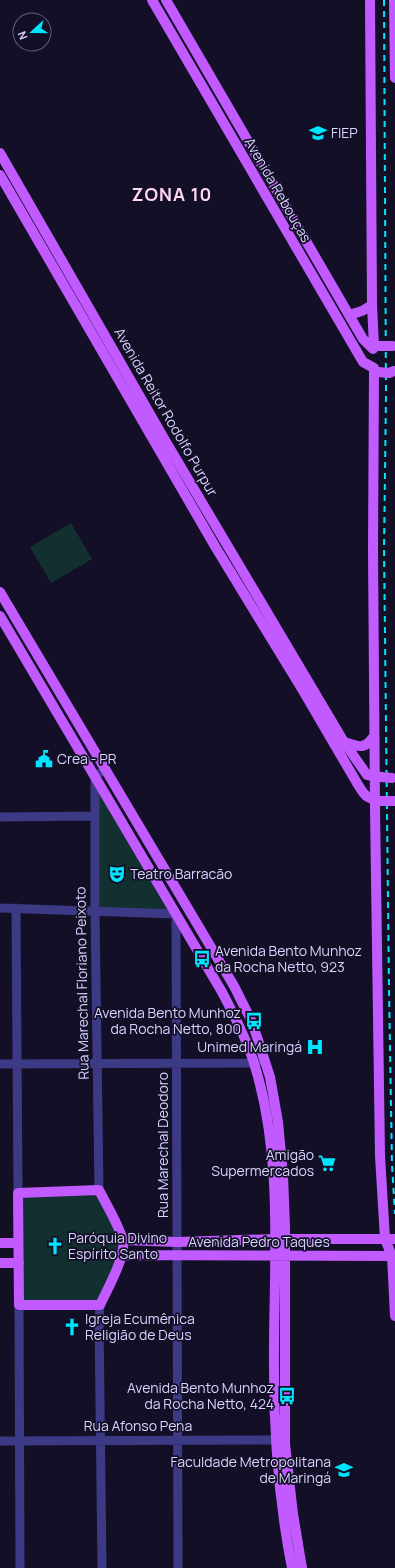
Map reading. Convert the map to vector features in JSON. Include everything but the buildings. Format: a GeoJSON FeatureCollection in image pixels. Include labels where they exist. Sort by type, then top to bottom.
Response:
{"type":"FeatureCollection","features":[{"type":"Feature","properties":{"kind":"main road","name":"Avenida Rebouças"},"geometry":{"type":"LineString","coordinates":[[152,0],[196,78],[363,362],[375,370]]}},
{"type":"Feature","properties":{"kind":"main road","name":"Avenida Rebouças"},"geometry":{"type":"LineString","coordinates":[[166,0],[363,339],[375,347]]}},
{"type":"Feature","properties":{"kind":"main road"},"geometry":{"type":"LineString","coordinates":[[370,0],[372,305],[375,347],[374,736],[378,777],[380,1156],[390,1239],[394,1256],[395,1316]]}},
{"type":"Feature","properties":{"kind":"main road"},"geometry":{"type":"LineString","coordinates":[[394,0],[395,78]]}},
{"type":"Feature","properties":{"kind":"main road"},"geometry":{"type":"LineString","coordinates":[[196,78],[208,72]]}},
{"type":"Feature","properties":{"kind":"main road","name":"Avenida Reitor Rodolfo Purpur"},"geometry":{"type":"LineString","coordinates":[[0,153],[119,361],[195,501]]}},
{"type":"Feature","properties":{"kind":"main road","name":"Avenida Reitor Rodolfo Purpur"},"geometry":{"type":"LineString","coordinates":[[0,175],[110,367],[195,501],[306,687]]}},
{"type":"Feature","properties":{"kind":"main road"},"geometry":{"type":"LineString","coordinates":[[263,191],[274,184]]}},
{"type":"Feature","properties":{"kind":"main road"},"geometry":{"type":"LineString","coordinates":[[25,218],[35,213]]}},
{"type":"Feature","properties":{"kind":"main road"},"geometry":{"type":"LineString","coordinates":[[74,303],[83,298]]}},
{"type":"Feature","properties":{"kind":"main road"},"geometry":{"type":"LineString","coordinates":[[349,315],[362,311],[372,305]]}},
{"type":"Feature","properties":{"kind":"main road"},"geometry":{"type":"LineString","coordinates":[[88,329],[98,324]]}},
{"type":"Feature","properties":{"kind":"main road"},"geometry":{"type":"LineString","coordinates":[[375,347],[394,347]]}},
{"type":"Feature","properties":{"kind":"main road"},"geometry":{"type":"LineString","coordinates":[[110,367],[119,361]]}},
{"type":"Feature","properties":{"kind":"main road"},"geometry":{"type":"LineString","coordinates":[[375,370],[389,373],[395,371]]}},
{"type":"Feature","properties":{"kind":"main road"},"geometry":{"type":"LineString","coordinates":[[0,592],[234,986],[252,1022],[270,1077],[278,1122],[280,1239],[280,1440],[292,1568]]}},
{"type":"Feature","properties":{"kind":"main road"},"geometry":{"type":"LineString","coordinates":[[11,611],[0,616],[222,992],[241,1029],[254,1063],[262,1092],[278,1175]]}},
{"type":"Feature","properties":{"kind":"main road"},"geometry":{"type":"LineString","coordinates":[[306,687],[367,775],[394,780]]}},
{"type":"Feature","properties":{"kind":"main road"},"geometry":{"type":"LineString","coordinates":[[306,687],[361,790],[369,799],[378,801],[394,800]]}},
{"type":"Feature","properties":{"kind":"main road"},"geometry":{"type":"LineString","coordinates":[[344,742],[356,746],[364,746],[370,742],[374,736]]}},
{"type":"Feature","properties":{"kind":"main road"},"geometry":{"type":"LineString","coordinates":[[99,1190],[123,1240],[122,1255],[100,1305],[19,1305],[18,1193],[99,1190]]}},
{"type":"Feature","properties":{"kind":"main road","name":"Avenida Pedro Taques"},"geometry":{"type":"LineString","coordinates":[[123,1240],[177,1242],[280,1239],[390,1239]]}},
{"type":"Feature","properties":{"kind":"main road"},"geometry":{"type":"LineString","coordinates":[[0,1243],[18,1243]]}},
{"type":"Feature","properties":{"kind":"main road","name":"Avenida Pedro Taques"},"geometry":{"type":"LineString","coordinates":[[122,1255],[394,1256]]}},
{"type":"Feature","properties":{"kind":"main road"},"geometry":{"type":"LineString","coordinates":[[0,1263],[19,1263]]}},
{"type":"Feature","properties":{"kind":"main road"},"geometry":{"type":"LineString","coordinates":[[288,1514],[302,1568]]}},
{"type":"Feature","properties":{"kind":"street"},"geometry":{"type":"LineString","coordinates":[[95,776],[105,770]]}},
{"type":"Feature","properties":{"kind":"street","name":"Rua Marechal Floriano Peixoto"},"geometry":{"type":"LineString","coordinates":[[95,776],[95,911],[99,1190]]}},
{"type":"Feature","properties":{"kind":"street"},"geometry":{"type":"LineString","coordinates":[[0,817],[95,816]]}},
{"type":"Feature","properties":{"kind":"street"},"geometry":{"type":"LineString","coordinates":[[0,908],[176,914],[187,907]]}},
{"type":"Feature","properties":{"kind":"street"},"geometry":{"type":"LineString","coordinates":[[16,908],[18,1193]]}},
{"type":"Feature","properties":{"kind":"street","name":"Rua Marechal Deodoro"},"geometry":{"type":"LineString","coordinates":[[176,914],[178,1568]]}},
{"type":"Feature","properties":{"kind":"street"},"geometry":{"type":"LineString","coordinates":[[0,1064],[254,1063],[264,1060]]}},
{"type":"Feature","properties":{"kind":"street"},"geometry":{"type":"LineString","coordinates":[[19,1305],[20,1568]]}},
{"type":"Feature","properties":{"kind":"street"},"geometry":{"type":"LineString","coordinates":[[100,1305],[102,1568]]}},
{"type":"Feature","properties":{"kind":"street","name":"Rua Afonso Pena"},"geometry":{"type":"LineString","coordinates":[[0,1441],[178,1439],[280,1440]]}},
{"type":"Feature","properties":{"kind":"green space"},"geometry":{"type":"Polygon","coordinates":[[[71,523],[92,559],[51,583],[30,547],[71,523]]]}},
{"type":"Feature","properties":{"kind":"green space"},"geometry":{"type":"Polygon","coordinates":[[[95,776],[176,914],[95,911],[95,776]]]}},
{"type":"Feature","properties":{"kind":"green space"},"geometry":{"type":"Polygon","coordinates":[[[99,1190],[123,1240],[100,1305],[19,1305],[18,1193],[99,1190]]]}},
{"type":"Feature","properties":{"kind":"railway"},"geometry":{"type":"LineString","coordinates":[[384,0],[386,394],[384,549],[389,988],[392,1165],[395,1214]]}},
{"type":"Feature","properties":{"kind":"place","name":"FIEP"},"geometry":{"type":"Point","coordinates":[318,133]}},
{"type":"Feature","properties":{"kind":"place","name":"Crea - PR"},"geometry":{"type":"Point","coordinates":[44,759]}},
{"type":"Feature","properties":{"kind":"place","name":"Teatro Barracão"},"geometry":{"type":"Point","coordinates":[117,874]}},
{"type":"Feature","properties":{"kind":"place","name":"Avenida Bento Munhoz da Rocha Netto, 923"},"geometry":{"type":"Point","coordinates":[202,959]}},
{"type":"Feature","properties":{"kind":"place","name":"Avenida Bento Munhoz da Rocha Netto, 800"},"geometry":{"type":"Point","coordinates":[254,1021]}},
{"type":"Feature","properties":{"kind":"place","name":"Unimed Maringá"},"geometry":{"type":"Point","coordinates":[315,1047]}},
{"type":"Feature","properties":{"kind":"place","name":"Amigão Supermercados"},"geometry":{"type":"Point","coordinates":[327,1163]}},
{"type":"Feature","properties":{"kind":"place","name":"Paróquia Divino Espírito Santo"},"geometry":{"type":"Point","coordinates":[55,1246]}},
{"type":"Feature","properties":{"kind":"place","name":"Igreja Ecumênica Religião de Deus"},"geometry":{"type":"Point","coordinates":[72,1327]}},
{"type":"Feature","properties":{"kind":"place","name":"Avenida Bento Munhoz da Rocha Netto, 424"},"geometry":{"type":"Point","coordinates":[287,1396]}},
{"type":"Feature","properties":{"kind":"place","name":"Faculdade Metropolitana de Maringá"},"geometry":{"type":"Point","coordinates":[344,1470]}},
{"type":"Feature","properties":{"kind":"district","name":"ZONA 10"},"geometry":{"type":"Point","coordinates":[172,195]}}]}
